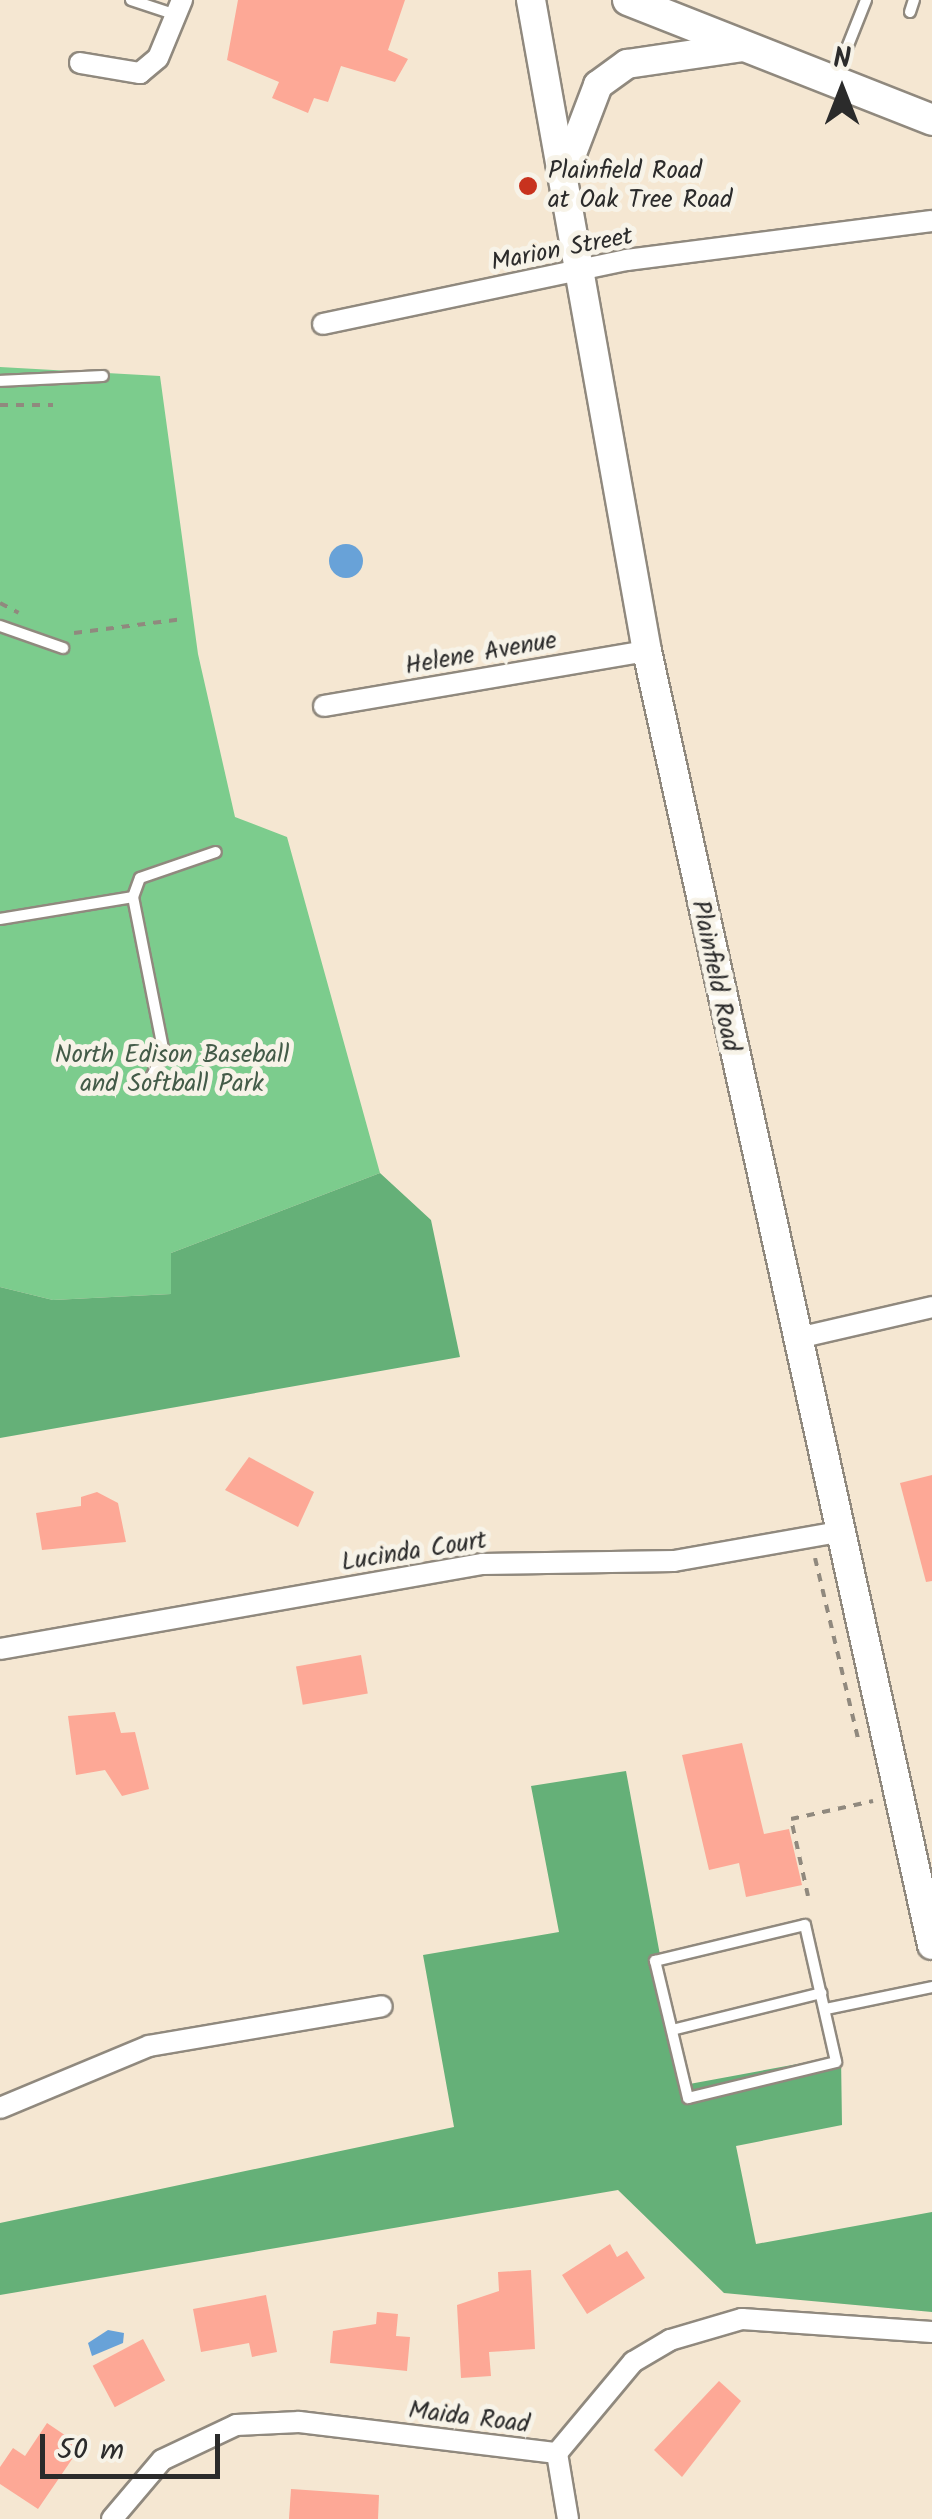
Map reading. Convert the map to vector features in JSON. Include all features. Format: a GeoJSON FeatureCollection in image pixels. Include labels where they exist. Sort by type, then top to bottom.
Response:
{"type":"FeatureCollection","features":[{"type":"Feature","properties":{"kind":"main road"},"geometry":{"type":"LineString","coordinates":[[628,0],[832,84],[932,120]]}},
{"type":"Feature","properties":{"kind":"street","name":"Plainfield Road"},"geometry":{"type":"LineString","coordinates":[[532,0],[647,651],[798,1338],[824,1536],[932,1945]]}},
{"type":"Feature","properties":{"kind":"street"},"geometry":{"type":"LineString","coordinates":[[80,63],[140,73],[158,58],[179,8]]}},
{"type":"Feature","properties":{"kind":"street"},"geometry":{"type":"LineString","coordinates":[[564,176],[583,114],[612,75],[642,61],[742,47]]}},
{"type":"Feature","properties":{"kind":"street","name":"Marion Street"},"geometry":{"type":"LineString","coordinates":[[323,324],[580,271],[932,220]]}},
{"type":"Feature","properties":{"kind":"street","name":"Helene Avenue"},"geometry":{"type":"LineString","coordinates":[[324,706],[647,651]]}},
{"type":"Feature","properties":{"kind":"street"},"geometry":{"type":"LineString","coordinates":[[798,1338],[932,1307]]}},
{"type":"Feature","properties":{"kind":"street","name":"Lucinda Court"},"geometry":{"type":"LineString","coordinates":[[0,1649],[484,1564],[674,1561],[824,1536]]}},
{"type":"Feature","properties":{"kind":"street"},"geometry":{"type":"LineString","coordinates":[[0,2108],[148,2046],[382,2006]]}},
{"type":"Feature","properties":{"kind":"street"},"geometry":{"type":"LineString","coordinates":[[568,2519],[557,2453],[634,2362],[706,2325],[932,2332]]}},
{"type":"Feature","properties":{"kind":"street","name":"Maida Road"},"geometry":{"type":"LineString","coordinates":[[112,2519],[162,2460],[236,2424],[299,2422],[557,2453]]}},
{"type":"Feature","properties":{"kind":"lane"},"geometry":{"type":"LineString","coordinates":[[131,0],[179,8]]}},
{"type":"Feature","properties":{"kind":"lane"},"geometry":{"type":"LineString","coordinates":[[832,84],[866,0]]}},
{"type":"Feature","properties":{"kind":"lane"},"geometry":{"type":"LineString","coordinates":[[0,381],[103,376]]}},
{"type":"Feature","properties":{"kind":"lane"},"geometry":{"type":"LineString","coordinates":[[0,626],[64,648]]}},
{"type":"Feature","properties":{"kind":"lane"},"geometry":{"type":"LineString","coordinates":[[152,1076],[164,1053],[133,897],[140,878],[216,852]]}},
{"type":"Feature","properties":{"kind":"lane"},"geometry":{"type":"LineString","coordinates":[[0,919],[133,897]]}},
{"type":"Feature","properties":{"kind":"lane"},"geometry":{"type":"LineString","coordinates":[[804,1925],[822,1994],[836,2062],[688,2098],[655,1961],[804,1925]]}},
{"type":"Feature","properties":{"kind":"lane"},"geometry":{"type":"LineString","coordinates":[[826,2008],[932,1987]]}},
{"type":"Feature","properties":{"kind":"lane"},"geometry":{"type":"LineString","coordinates":[[672,2030],[822,1994]]}},
{"type":"Feature","properties":{"kind":"path"},"geometry":{"type":"LineString","coordinates":[[0,405],[52,406]]}},
{"type":"Feature","properties":{"kind":"path"},"geometry":{"type":"LineString","coordinates":[[64,632],[183,620]]}},
{"type":"Feature","properties":{"kind":"path"},"geometry":{"type":"LineString","coordinates":[[824,1536],[860,1746]]}},
{"type":"Feature","properties":{"kind":"path"},"geometry":{"type":"LineString","coordinates":[[808,1896],[790,1819],[873,1802],[868,1783]]}},
{"type":"Feature","properties":{"kind":"green space","name":"North Edison Baseball and Softball Park"},"geometry":{"type":"Polygon","coordinates":[[[0,367],[160,376],[198,654],[235,817],[287,837],[380,1173],[171,1253],[171,1294],[53,1300],[0,1287],[0,367]]]}},
{"type":"Feature","properties":{"kind":"green space"},"geometry":{"type":"Polygon","coordinates":[[[380,1173],[431,1220],[460,1357],[0,1438],[0,1287],[53,1300],[171,1294],[171,1253],[380,1173]]]}},
{"type":"Feature","properties":{"kind":"green space"},"geometry":{"type":"Polygon","coordinates":[[[626,1771],[684,2085],[841,2056],[842,2125],[736,2146],[756,2244],[932,2212],[932,2312],[724,2293],[618,2190],[0,2295],[0,2223],[454,2127],[423,1955],[559,1932],[531,1786],[626,1771]]]}},
{"type":"Feature","properties":{"kind":"water"},"geometry":{"type":"Polygon","coordinates":[[[346,544],[358,549],[363,561],[358,573],[346,578],[334,573],[329,561],[334,549],[346,544]]]}},
{"type":"Feature","properties":{"kind":"water"},"geometry":{"type":"Polygon","coordinates":[[[108,2330],[124,2333],[123,2343],[92,2356],[88,2343],[108,2330]]]}},
{"type":"Feature","properties":{"kind":"building"},"geometry":{"type":"Polygon","coordinates":[[[238,0],[405,0],[388,50],[408,59],[395,82],[341,66],[328,102],[314,98],[308,113],[272,98],[279,82],[227,60],[238,0]]]}},
{"type":"Feature","properties":{"kind":"building"},"geometry":{"type":"Polygon","coordinates":[[[249,1457],[314,1492],[298,1527],[225,1490],[249,1457]]]}},
{"type":"Feature","properties":{"kind":"building"},"geometry":{"type":"Polygon","coordinates":[[[932,1475],[932,1581],[926,1582],[900,1483],[932,1475]]]}},
{"type":"Feature","properties":{"kind":"building"},"geometry":{"type":"Polygon","coordinates":[[[97,1492],[118,1503],[126,1542],[42,1550],[36,1513],[81,1506],[81,1497],[97,1492]]]}},
{"type":"Feature","properties":{"kind":"building"},"geometry":{"type":"Polygon","coordinates":[[[361,1655],[368,1693],[303,1705],[296,1666],[361,1655]]]}},
{"type":"Feature","properties":{"kind":"building"},"geometry":{"type":"Polygon","coordinates":[[[115,1712],[121,1733],[135,1732],[149,1789],[122,1796],[105,1770],[76,1775],[68,1716],[115,1712]]]}},
{"type":"Feature","properties":{"kind":"building"},"geometry":{"type":"Polygon","coordinates":[[[742,1743],[764,1834],[789,1829],[802,1885],[746,1897],[739,1863],[709,1870],[682,1755],[742,1743]]]}},
{"type":"Feature","properties":{"kind":"building"},"geometry":{"type":"Polygon","coordinates":[[[610,2244],[617,2257],[627,2251],[645,2278],[587,2314],[562,2275],[610,2244]]]}},
{"type":"Feature","properties":{"kind":"building"},"geometry":{"type":"Polygon","coordinates":[[[531,2270],[535,2349],[489,2352],[491,2376],[461,2378],[457,2305],[499,2291],[498,2272],[531,2270]]]}},
{"type":"Feature","properties":{"kind":"building"},"geometry":{"type":"Polygon","coordinates":[[[266,2295],[277,2352],[252,2357],[249,2343],[201,2352],[193,2309],[266,2295]]]}},
{"type":"Feature","properties":{"kind":"building"},"geometry":{"type":"Polygon","coordinates":[[[377,2312],[398,2314],[396,2336],[410,2337],[407,2371],[330,2363],[333,2331],[376,2324],[377,2312]]]}},
{"type":"Feature","properties":{"kind":"building"},"geometry":{"type":"Polygon","coordinates":[[[143,2339],[165,2380],[115,2407],[93,2366],[143,2339]]]}},
{"type":"Feature","properties":{"kind":"building"},"geometry":{"type":"Polygon","coordinates":[[[719,2381],[741,2401],[682,2477],[654,2450],[719,2381]]]}},
{"type":"Feature","properties":{"kind":"building"},"geometry":{"type":"Polygon","coordinates":[[[47,2423],[81,2446],[38,2509],[0,2484],[0,2467],[13,2448],[25,2456],[47,2423]]]}},
{"type":"Feature","properties":{"kind":"building"},"geometry":{"type":"Polygon","coordinates":[[[291,2489],[379,2495],[378,2519],[289,2519],[291,2489]]]}},
{"type":"Feature","properties":{"kind":"place","name":"Plainfield Road at Oak Tree Road"},"geometry":{"type":"Point","coordinates":[528,186]}}]}
